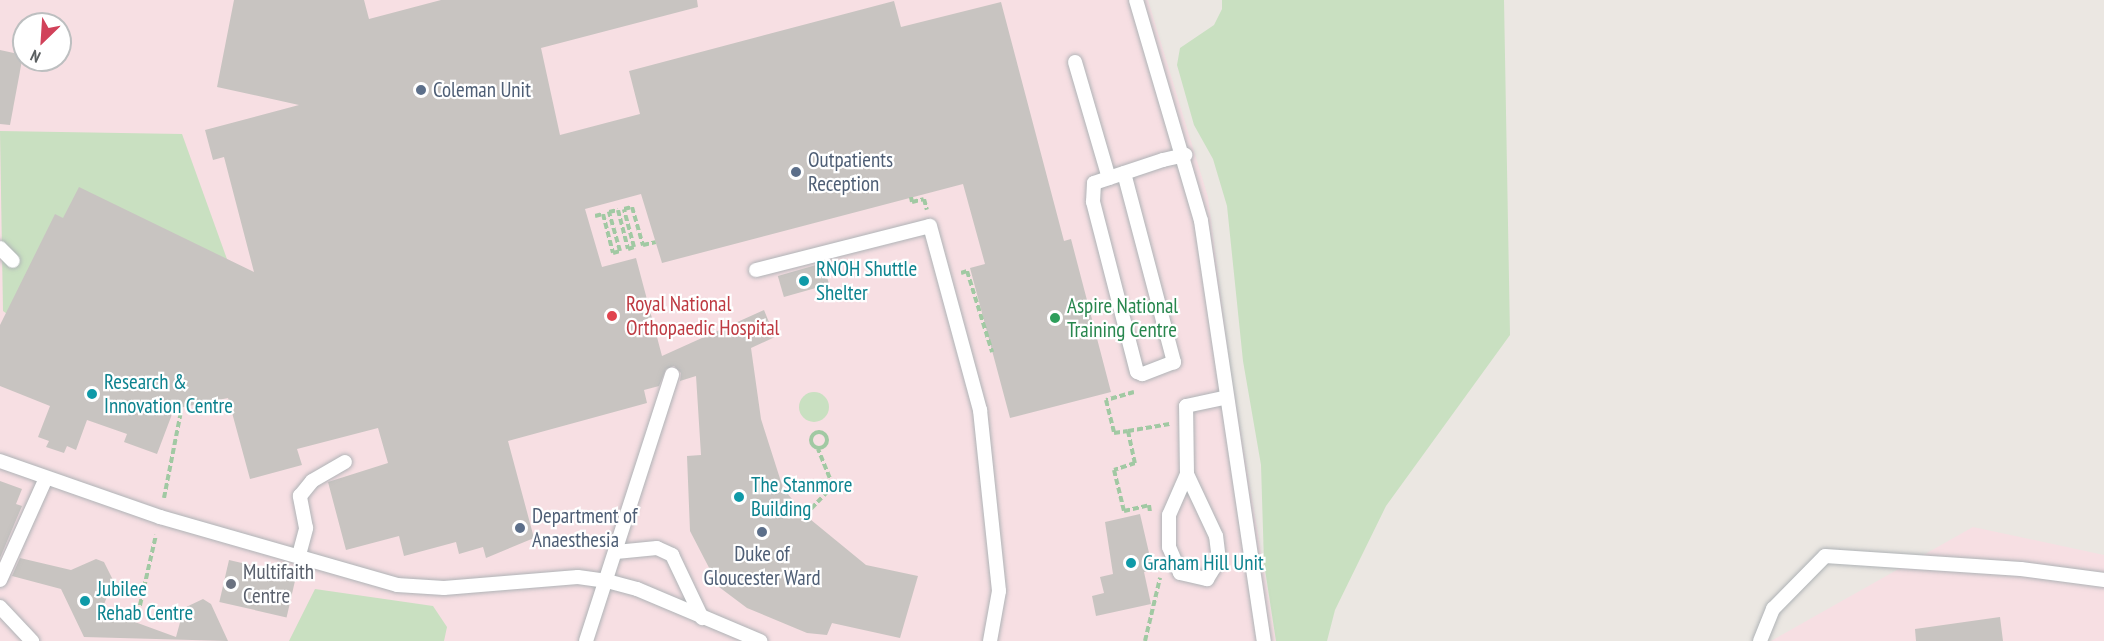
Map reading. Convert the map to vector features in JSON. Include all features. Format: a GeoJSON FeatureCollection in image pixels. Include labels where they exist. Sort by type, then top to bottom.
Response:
{"type":"FeatureCollection","features":[{"type":"Feature","properties":{"kind":"lane"},"geometry":{"type":"LineString","coordinates":[[1136,0],[1185,155],[1209,265],[1225,398],[1264,641]]}},
{"type":"Feature","properties":{"kind":"lane"},"geometry":{"type":"LineString","coordinates":[[1075,62],[1109,178]]}},
{"type":"Feature","properties":{"kind":"lane"},"geometry":{"type":"LineString","coordinates":[[1124,173],[1171,347],[1174,362],[1166,368],[1137,372],[1093,202],[1094,183],[1124,173],[1185,155]]}},
{"type":"Feature","properties":{"kind":"lane"},"geometry":{"type":"LineString","coordinates":[[756,270],[930,226],[980,410],[999,591],[990,641]]}},
{"type":"Feature","properties":{"kind":"lane"},"geometry":{"type":"LineString","coordinates":[[0,248],[13,261]]}},
{"type":"Feature","properties":{"kind":"lane"},"geometry":{"type":"LineString","coordinates":[[586,641],[672,375]]}},
{"type":"Feature","properties":{"kind":"lane"},"geometry":{"type":"LineString","coordinates":[[1188,474],[1169,515],[1168,547],[1179,573],[1207,579],[1219,560],[1216,536],[1188,474],[1185,406],[1225,398]]}},
{"type":"Feature","properties":{"kind":"lane"},"geometry":{"type":"LineString","coordinates":[[0,461],[174,522],[418,589],[579,577],[607,581],[637,589],[760,641]]}},
{"type":"Feature","properties":{"kind":"lane"},"geometry":{"type":"LineString","coordinates":[[299,555],[306,528],[300,496],[312,482],[345,462]]}},
{"type":"Feature","properties":{"kind":"lane"},"geometry":{"type":"LineString","coordinates":[[0,580],[46,478]]}},
{"type":"Feature","properties":{"kind":"lane"},"geometry":{"type":"LineString","coordinates":[[616,552],[657,548],[672,555],[702,618]]}},
{"type":"Feature","properties":{"kind":"lane"},"geometry":{"type":"LineString","coordinates":[[1760,641],[1773,609],[1825,556],[2021,569],[2104,580]]}},
{"type":"Feature","properties":{"kind":"lane"},"geometry":{"type":"LineString","coordinates":[[0,607],[32,641]]}},
{"type":"Feature","properties":{"kind":"path"},"geometry":{"type":"LineString","coordinates":[[595,216],[603,214],[613,252],[620,251],[609,212],[618,210],[628,249],[634,247],[624,209],[632,207],[643,245],[656,242]]}},
{"type":"Feature","properties":{"kind":"path"},"geometry":{"type":"LineString","coordinates":[[957,274],[967,271],[992,352]]}},
{"type":"Feature","properties":{"kind":"path"},"geometry":{"type":"LineString","coordinates":[[1138,391],[1106,400],[1113,433],[1179,422]]}},
{"type":"Feature","properties":{"kind":"path"},"geometry":{"type":"LineString","coordinates":[[162,504],[181,411]]}},
{"type":"Feature","properties":{"kind":"path"},"geometry":{"type":"LineString","coordinates":[[1128,431],[1135,463],[1114,470],[1124,511],[1149,505],[1151,516]]}},
{"type":"Feature","properties":{"kind":"path"},"geometry":{"type":"LineString","coordinates":[[805,515],[833,486],[812,437],[821,432],[827,444],[818,449]]}},
{"type":"Feature","properties":{"kind":"path"},"geometry":{"type":"LineString","coordinates":[[138,614],[156,535]]}},
{"type":"Feature","properties":{"kind":"path"},"geometry":{"type":"LineString","coordinates":[[1145,641],[1161,590],[1160,571]]}},
{"type":"Feature","properties":{"kind":"shaded area","name":"Royal National Orthopaedic Hospital"},"geometry":{"type":"Polygon","coordinates":[[[0,0],[1148,0],[1208,197],[1231,373],[1276,641],[0,641],[0,0]]]}},
{"type":"Feature","properties":{"kind":"shaded area"},"geometry":{"type":"Polygon","coordinates":[[[1973,527],[2104,555],[2104,641],[1771,641],[1973,527]]]}},
{"type":"Feature","properties":{"kind":"green space"},"geometry":{"type":"Polygon","coordinates":[[[1222,0],[1504,0],[1510,335],[1386,506],[1335,610],[1327,641],[1276,641],[1264,563],[1261,465],[1243,361],[1227,206],[1213,159],[1194,125],[1177,65],[1180,48],[1214,25],[1222,9],[1222,0]]]}},
{"type":"Feature","properties":{"kind":"green space"},"geometry":{"type":"Polygon","coordinates":[[[0,131],[182,134],[255,337],[14,319],[3,311],[0,131]]]}},
{"type":"Feature","properties":{"kind":"green space"},"geometry":{"type":"Polygon","coordinates":[[[814,392],[825,396],[829,407],[825,418],[814,422],[803,418],[799,407],[803,396],[814,392]]]}},
{"type":"Feature","properties":{"kind":"green space"},"geometry":{"type":"Polygon","coordinates":[[[315,589],[433,606],[447,627],[444,641],[289,641],[315,589]]]}},
{"type":"Feature","properties":{"kind":"building"},"geometry":{"type":"Polygon","coordinates":[[[234,0],[364,0],[369,19],[441,0],[697,0],[698,7],[541,48],[560,135],[640,114],[629,71],[894,1],[901,27],[1001,2],[1064,241],[1071,239],[1111,392],[1010,418],[970,268],[985,264],[963,184],[662,263],[641,194],[585,209],[602,267],[636,258],[662,356],[764,310],[775,337],[751,348],[761,419],[783,488],[805,515],[866,565],[918,576],[900,638],[832,623],[827,635],[807,633],[747,608],[719,587],[690,531],[687,456],[701,455],[696,376],[680,381],[681,373],[674,366],[666,369],[659,386],[644,390],[647,403],[508,441],[534,538],[486,558],[483,547],[459,554],[456,542],[404,556],[399,536],[346,550],[328,482],[388,463],[378,428],[297,449],[302,465],[250,479],[228,398],[174,409],[157,454],[124,442],[127,434],[87,420],[76,450],[67,446],[64,453],[46,447],[49,441],[38,437],[50,406],[0,386],[0,325],[55,214],[63,218],[79,187],[254,272],[224,157],[213,160],[205,130],[299,105],[217,87],[234,0]]]}},
{"type":"Feature","properties":{"kind":"building"},"geometry":{"type":"Polygon","coordinates":[[[0,50],[12,53],[12,72],[20,72],[10,125],[0,124],[0,50]]]}},
{"type":"Feature","properties":{"kind":"building","name":"RNOH Shuttle Shelter"},"geometry":{"type":"Polygon","coordinates":[[[823,263],[829,284],[784,297],[778,276],[823,263]]]}},
{"type":"Feature","properties":{"kind":"building"},"geometry":{"type":"Polygon","coordinates":[[[0,481],[22,489],[16,504],[22,506],[0,558],[0,481]]]}},
{"type":"Feature","properties":{"kind":"building","name":"Graham Hill Unit"},"geometry":{"type":"Polygon","coordinates":[[[1140,514],[1153,570],[1144,572],[1151,604],[1096,616],[1092,596],[1104,593],[1100,577],[1113,574],[1105,522],[1140,514]]]}},
{"type":"Feature","properties":{"kind":"building","name":"Jubilee Rehab Centre"},"geometry":{"type":"Polygon","coordinates":[[[20,558],[71,570],[96,559],[104,562],[113,580],[102,610],[176,637],[184,608],[203,599],[211,604],[228,641],[84,637],[61,589],[12,576],[20,558]]]}},
{"type":"Feature","properties":{"kind":"building"},"geometry":{"type":"Polygon","coordinates":[[[229,560],[296,576],[287,617],[219,602],[229,560]]]}},
{"type":"Feature","properties":{"kind":"building"},"geometry":{"type":"Polygon","coordinates":[[[2000,617],[2003,641],[1916,641],[1915,629],[2000,617]]]}},
{"type":"Feature","properties":{"kind":"place","name":"Coleman Unit"},"geometry":{"type":"Point","coordinates":[421,90]}},
{"type":"Feature","properties":{"kind":"place","name":"Outpatients Reception"},"geometry":{"type":"Point","coordinates":[796,172]}},
{"type":"Feature","properties":{"kind":"place","name":"RNOH Shuttle Shelter"},"geometry":{"type":"Point","coordinates":[804,281]}},
{"type":"Feature","properties":{"kind":"place","name":"Royal National Orthopaedic Hospital"},"geometry":{"type":"Point","coordinates":[612,316]}},
{"type":"Feature","properties":{"kind":"place","name":"Aspire National Training Centre"},"geometry":{"type":"Point","coordinates":[1055,318]}},
{"type":"Feature","properties":{"kind":"place","name":"Research & Innovation Centre"},"geometry":{"type":"Point","coordinates":[92,394]}},
{"type":"Feature","properties":{"kind":"place","name":"The Stanmore Building"},"geometry":{"type":"Point","coordinates":[739,497]}},
{"type":"Feature","properties":{"kind":"place","name":"Department of Anaesthesia"},"geometry":{"type":"Point","coordinates":[520,528]}},
{"type":"Feature","properties":{"kind":"place","name":"Duke of Gloucester Ward"},"geometry":{"type":"Point","coordinates":[762,532]}},
{"type":"Feature","properties":{"kind":"place","name":"Graham Hill Unit"},"geometry":{"type":"Point","coordinates":[1131,563]}},
{"type":"Feature","properties":{"kind":"place","name":"Multifaith Centre"},"geometry":{"type":"Point","coordinates":[231,584]}},
{"type":"Feature","properties":{"kind":"place","name":"Jubilee Rehab Centre"},"geometry":{"type":"Point","coordinates":[85,601]}}]}
